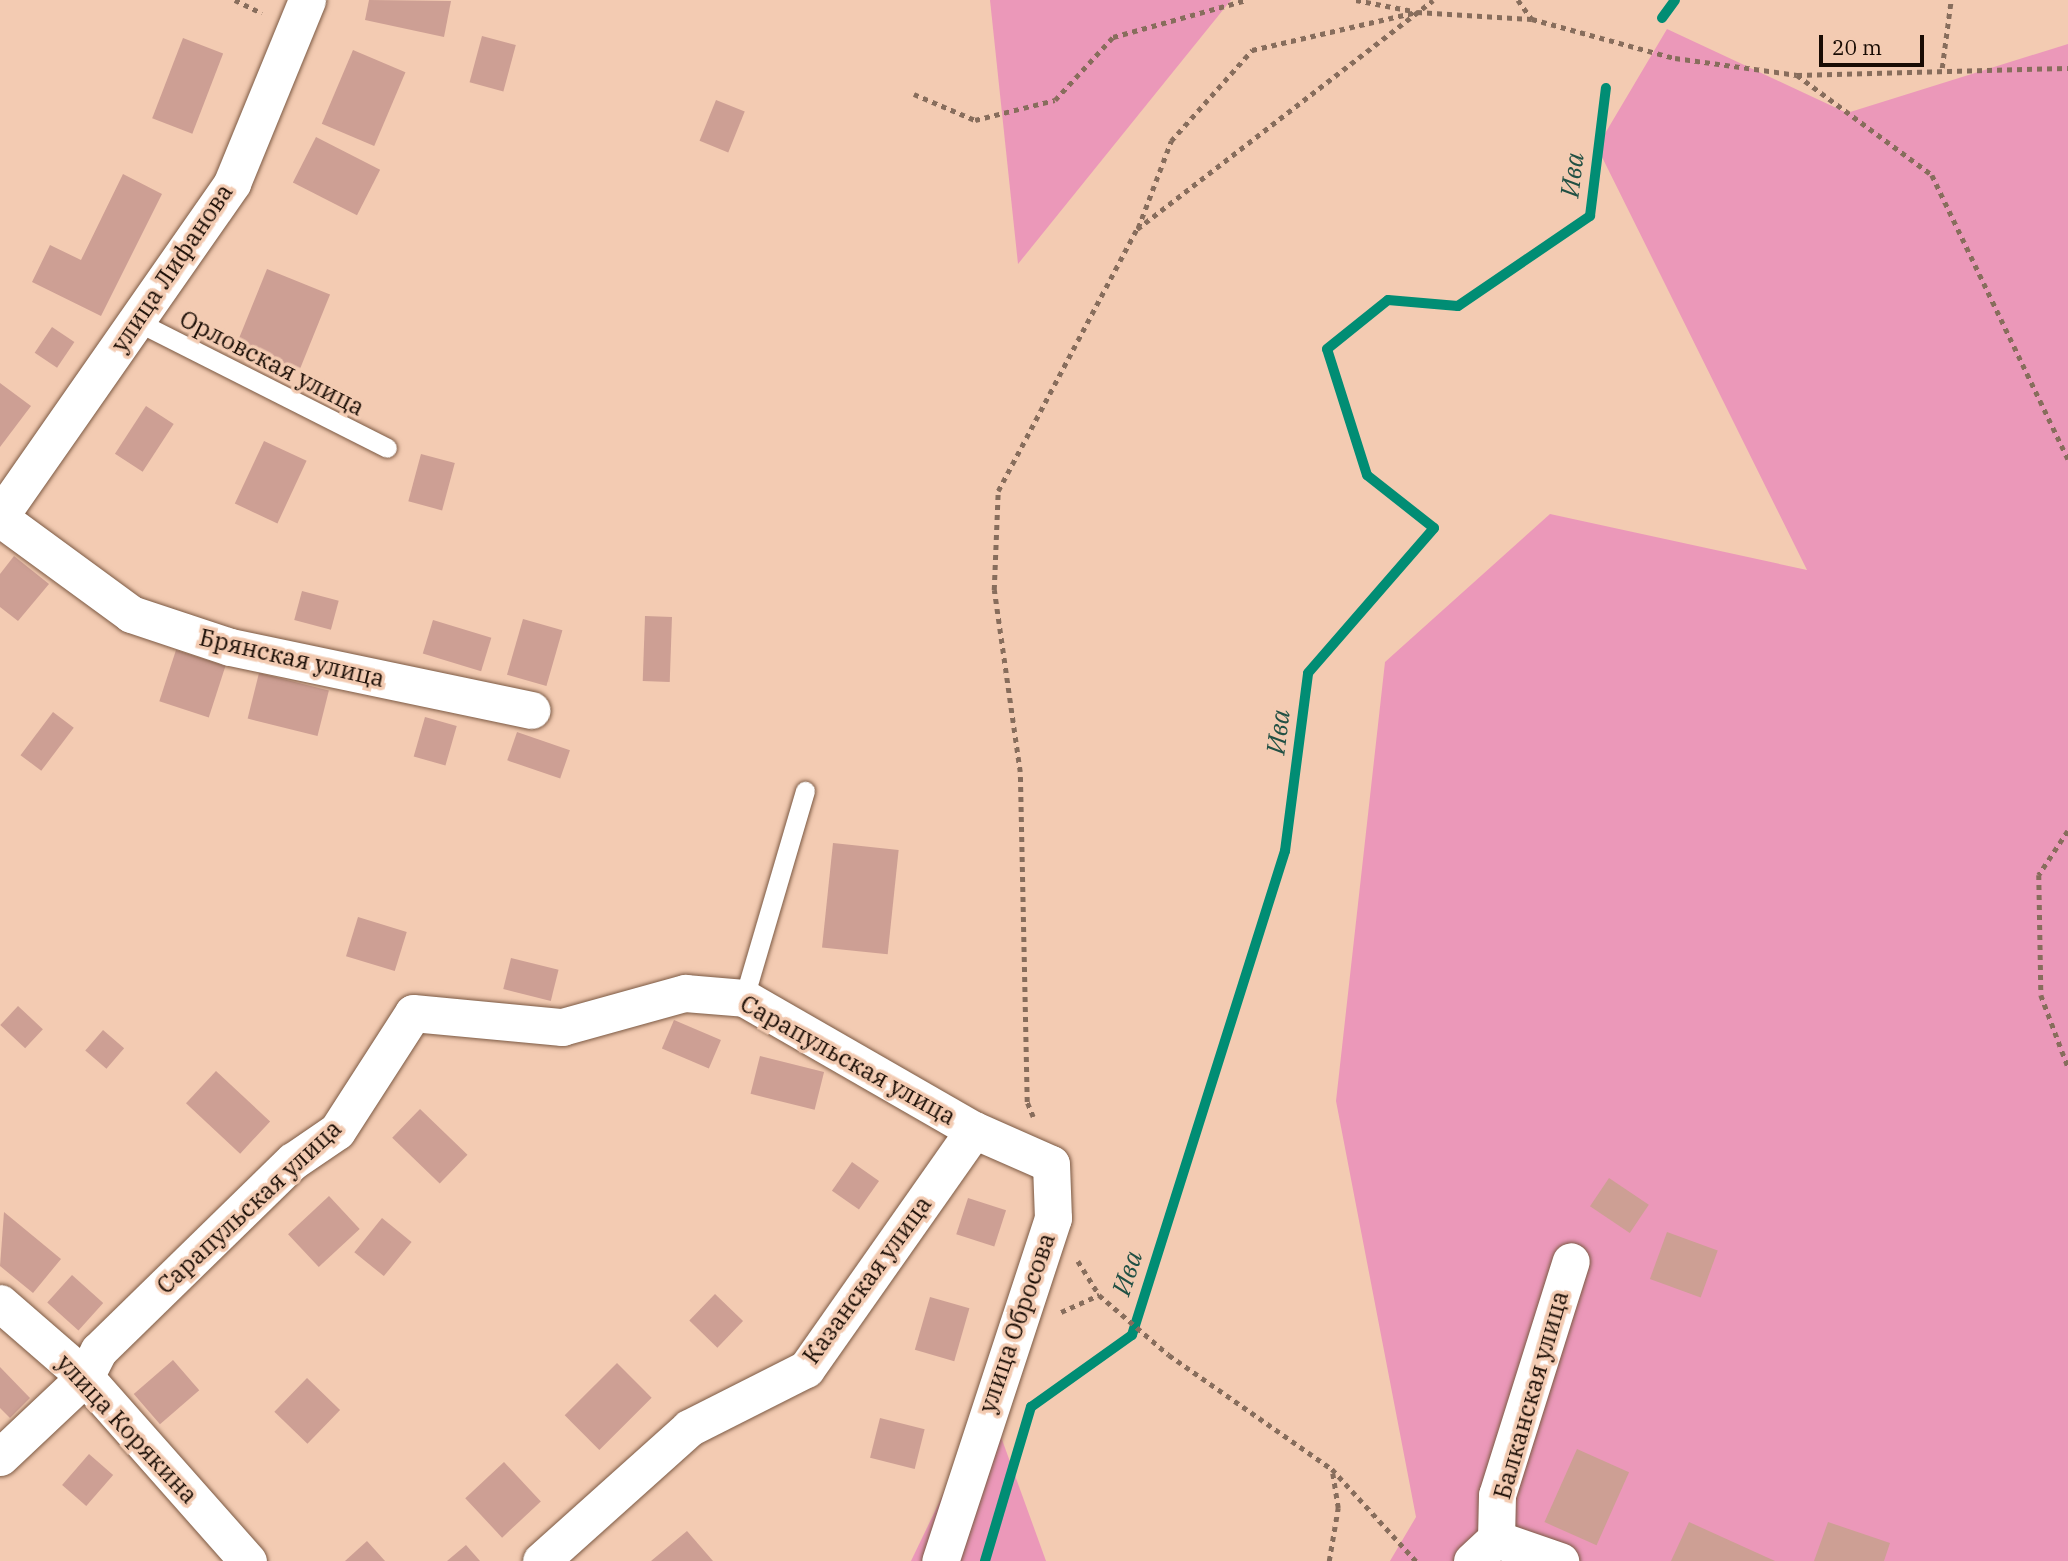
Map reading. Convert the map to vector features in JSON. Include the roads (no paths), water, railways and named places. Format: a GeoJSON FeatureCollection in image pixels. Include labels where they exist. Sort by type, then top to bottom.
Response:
{"type":"FeatureCollection","features":[{"type":"Feature","properties":{"kind":"street","name":"улица Лифанова"},"geometry":{"type":"LineString","coordinates":[[0,517],[232,183],[307,0]]}},
{"type":"Feature","properties":{"kind":"street","name":"Брянская улица"},"geometry":{"type":"LineString","coordinates":[[0,517],[131,614],[230,647],[531,710]]}},
{"type":"Feature","properties":{"kind":"street","name":"Сарапульская улица"},"geometry":{"type":"LineString","coordinates":[[0,1457],[85,1377],[99,1350],[293,1161],[337,1131],[413,1013],[562,1027],[685,993],[744,998],[974,1130]]}},
{"type":"Feature","properties":{"kind":"street","name":"улица Обросова"},"geometry":{"type":"LineString","coordinates":[[940,1561],[1053,1218],[1051,1164],[974,1130]]}},
{"type":"Feature","properties":{"kind":"street","name":"Казанская улица"},"geometry":{"type":"LineString","coordinates":[[541,1561],[689,1428],[806,1369],[974,1130]]}},
{"type":"Feature","properties":{"kind":"street","name":"Балканская улица"},"geometry":{"type":"LineString","coordinates":[[1484,1550],[1497,1495],[1570,1261]]}},
{"type":"Feature","properties":{"kind":"street","name":"улица Корякина"},"geometry":{"type":"LineString","coordinates":[[0,1303],[85,1377],[248,1561]]}},
{"type":"Feature","properties":{"kind":"street"},"geometry":{"type":"LineString","coordinates":[[1484,1550],[1560,1561]]}},
{"type":"Feature","properties":{"kind":"lane","name":"Орловская улица"},"geometry":{"type":"LineString","coordinates":[[136,321],[387,448]]}},
{"type":"Feature","properties":{"kind":"lane"},"geometry":{"type":"LineString","coordinates":[[744,998],[805,791]]}},
{"type":"Feature","properties":{"kind":"waterway","name":"Ива"},"geometry":{"type":"LineString","coordinates":[[1662,18],[1675,0]]}},
{"type":"Feature","properties":{"kind":"waterway","name":"Ива"},"geometry":{"type":"LineString","coordinates":[[985,1561],[1031,1407],[1132,1335],[1285,851],[1308,673],[1434,528],[1367,475],[1327,349],[1388,300],[1458,306],[1590,216],[1606,88]]}}]}
